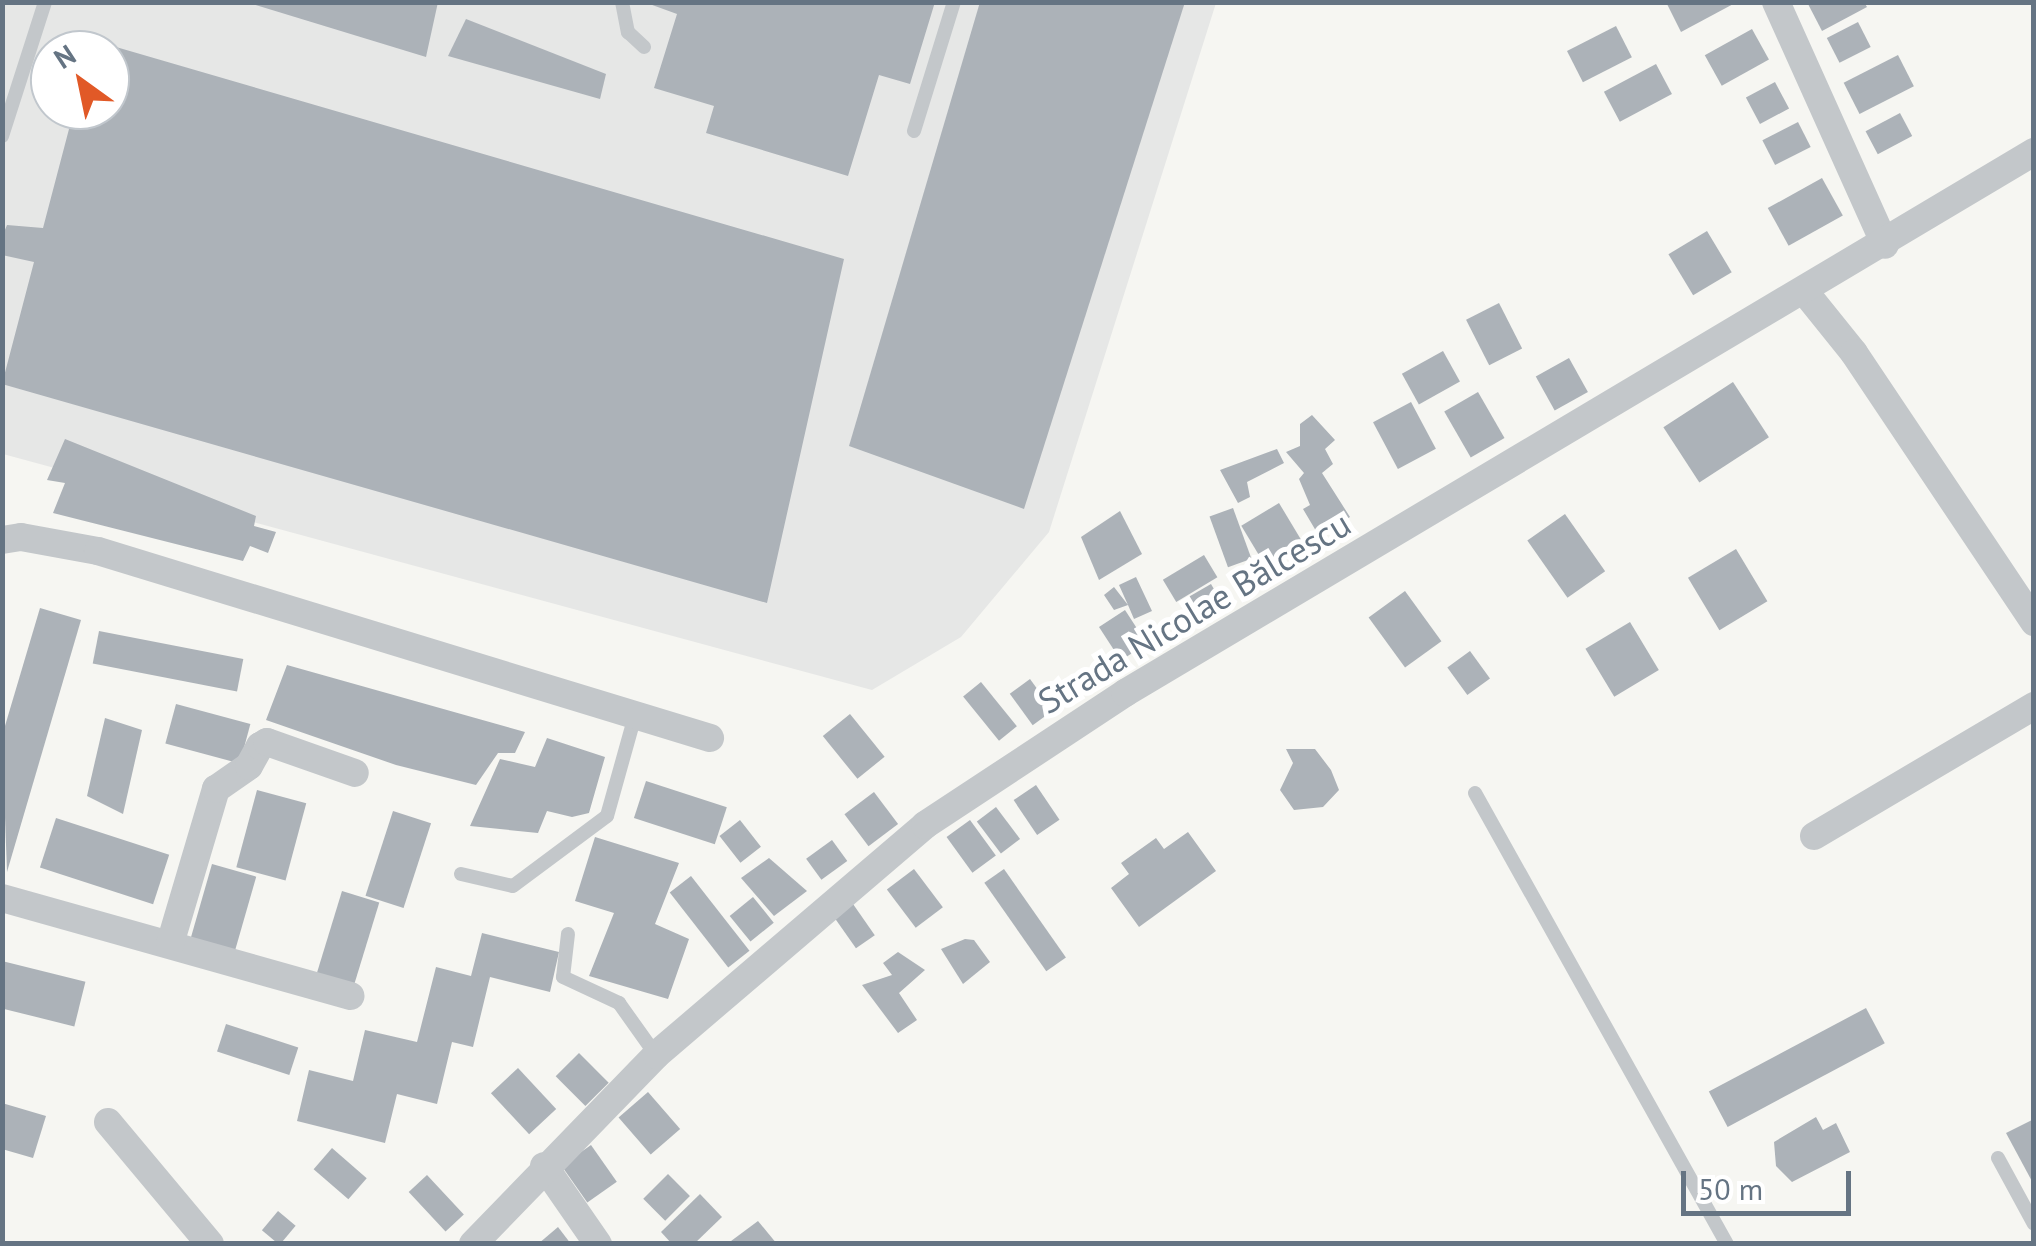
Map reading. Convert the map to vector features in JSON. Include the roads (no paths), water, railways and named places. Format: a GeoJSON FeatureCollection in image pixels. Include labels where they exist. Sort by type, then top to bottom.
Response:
{"type":"FeatureCollection","features":[{"type":"Feature","properties":{"kind":"street"},"geometry":{"type":"LineString","coordinates":[[1776,2],[1885,245]]}},
{"type":"Feature","properties":{"kind":"street","name":"Strada Nicolae Bălcescu"},"geometry":{"type":"LineString","coordinates":[[474,1244],[544,1166],[656,1055],[924,825],[1125,694],[1885,245],[2034,152]]}},
{"type":"Feature","properties":{"kind":"street"},"geometry":{"type":"LineString","coordinates":[[1805,292],[1854,353],[2034,622]]}},
{"type":"Feature","properties":{"kind":"street"},"geometry":{"type":"LineString","coordinates":[[2,540],[21,537],[98,551],[710,738]]}},
{"type":"Feature","properties":{"kind":"street"},"geometry":{"type":"LineString","coordinates":[[1814,836],[2034,706]]}},
{"type":"Feature","properties":{"kind":"street"},"geometry":{"type":"LineString","coordinates":[[170,944],[216,789],[249,766],[260,746],[267,742],[355,774]]}},
{"type":"Feature","properties":{"kind":"street"},"geometry":{"type":"LineString","coordinates":[[2,898],[350,996]]}},
{"type":"Feature","properties":{"kind":"street"},"geometry":{"type":"LineString","coordinates":[[108,1122],[210,1244]]}},
{"type":"Feature","properties":{"kind":"street"},"geometry":{"type":"LineString","coordinates":[[544,1166],[598,1244]]}},
{"type":"Feature","properties":{"kind":"lane"},"geometry":{"type":"LineString","coordinates":[[2,136],[45,2]]}},
{"type":"Feature","properties":{"kind":"lane"},"geometry":{"type":"LineString","coordinates":[[622,2],[628,32],[644,47]]}},
{"type":"Feature","properties":{"kind":"lane"},"geometry":{"type":"LineString","coordinates":[[914,131],[954,2]]}},
{"type":"Feature","properties":{"kind":"lane"},"geometry":{"type":"LineString","coordinates":[[461,874],[513,886],[607,816],[635,716]]}},
{"type":"Feature","properties":{"kind":"lane"},"geometry":{"type":"LineString","coordinates":[[1475,793],[1727,1244]]}},
{"type":"Feature","properties":{"kind":"lane"},"geometry":{"type":"LineString","coordinates":[[568,934],[563,977],[618,1003],[656,1055]]}},
{"type":"Feature","properties":{"kind":"lane"},"geometry":{"type":"LineString","coordinates":[[1998,1158],[2034,1224]]}}]}
